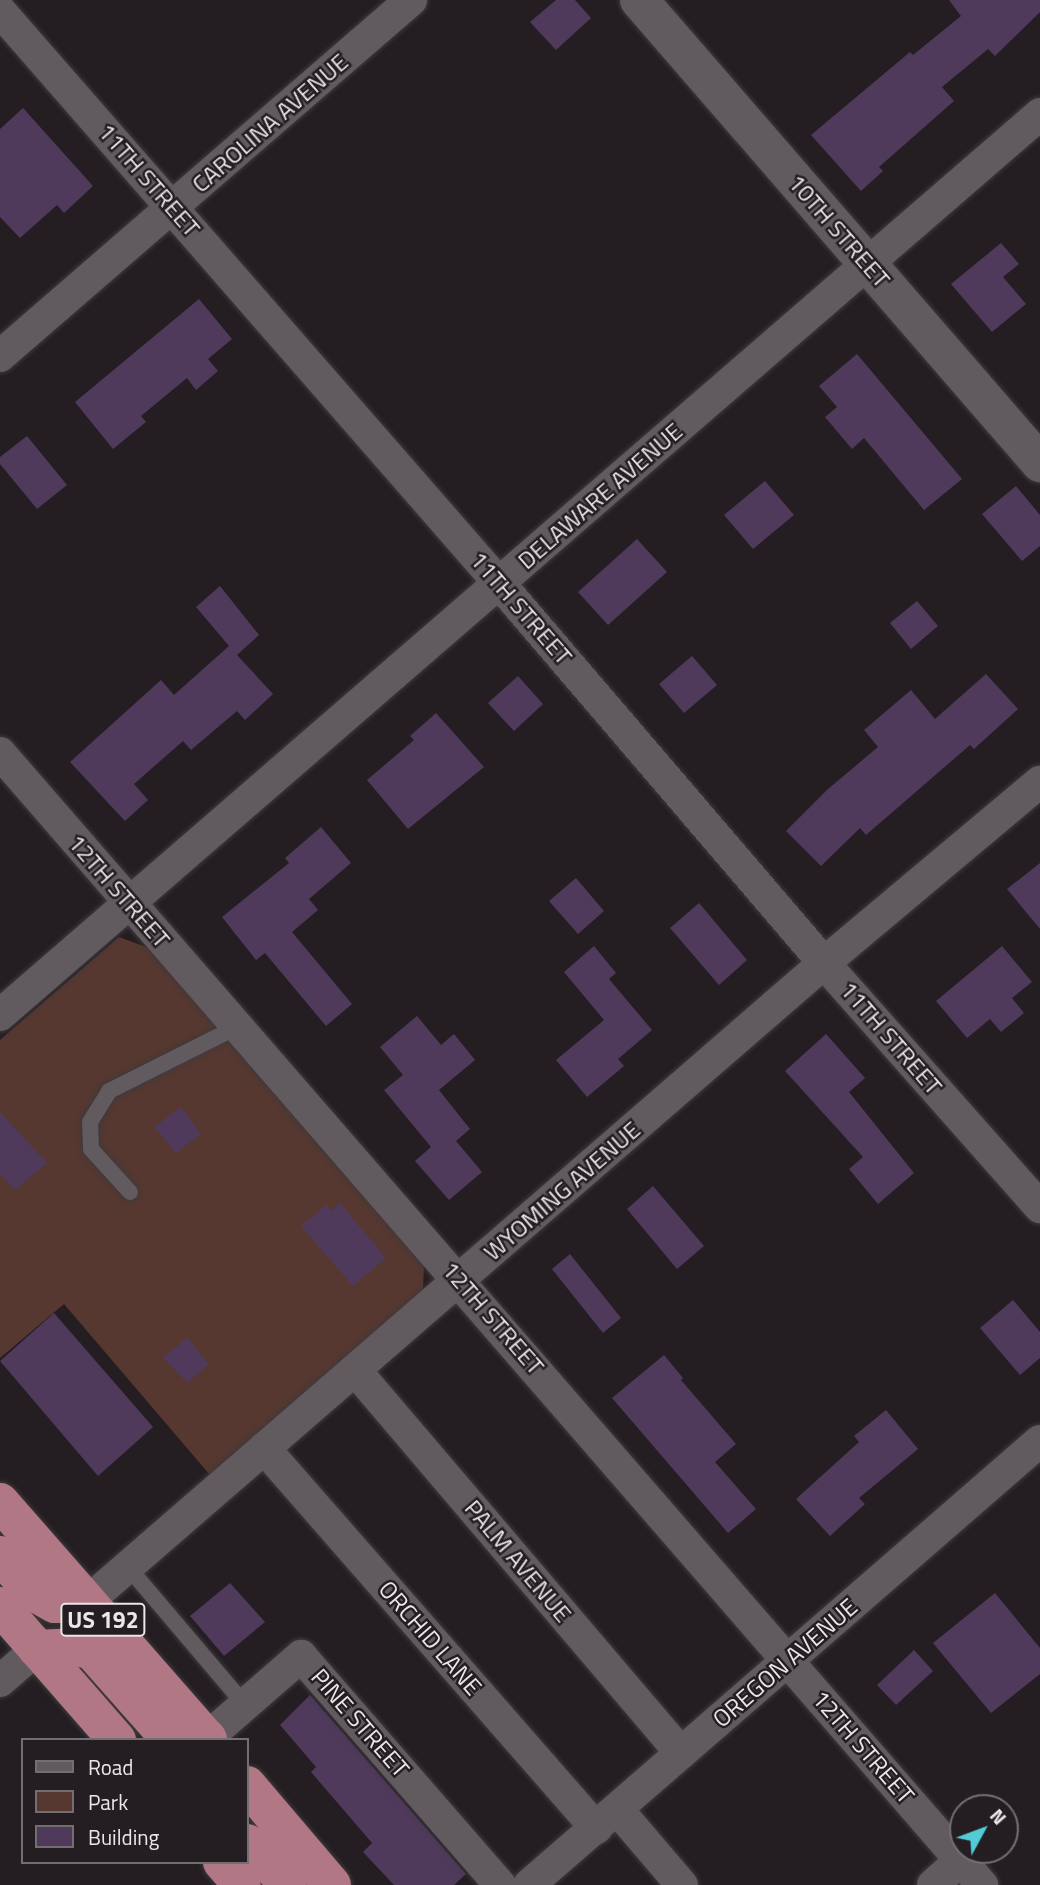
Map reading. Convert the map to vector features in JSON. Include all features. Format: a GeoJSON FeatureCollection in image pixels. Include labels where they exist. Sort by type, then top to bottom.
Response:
{"type":"FeatureCollection","features":[{"type":"Feature","properties":{"kind":"highway","name":"US 192"},"geometry":{"type":"LineString","coordinates":[[0,1502],[206,1738]]}},
{"type":"Feature","properties":{"kind":"highway"},"geometry":{"type":"LineString","coordinates":[[0,1555],[33,1592],[55,1604],[87,1602]]}},
{"type":"Feature","properties":{"kind":"highway","name":"US 192"},"geometry":{"type":"LineString","coordinates":[[0,1606],[115,1738]]}},
{"type":"Feature","properties":{"kind":"highway"},"geometry":{"type":"LineString","coordinates":[[37,1649],[73,1647],[91,1650],[162,1730],[202,1738]]}},
{"type":"Feature","properties":{"kind":"highway"},"geometry":{"type":"LineString","coordinates":[[248,1786],[332,1885]]}},
{"type":"Feature","properties":{"kind":"highway"},"geometry":{"type":"LineString","coordinates":[[248,1844],[255,1847],[288,1885]]}},
{"type":"Feature","properties":{"kind":"highway"},"geometry":{"type":"LineString","coordinates":[[224,1864],[242,1885]]}},
{"type":"Feature","properties":{"kind":"street","name":"CAROLINA AVENUE"},"geometry":{"type":"LineString","coordinates":[[0,356],[411,0]]}},
{"type":"Feature","properties":{"kind":"street","name":"10TH STREET"},"geometry":{"type":"LineString","coordinates":[[639,0],[1040,463]]}},
{"type":"Feature","properties":{"kind":"street","name":"11TH STREET"},"geometry":{"type":"LineString","coordinates":[[0,11],[499,583],[824,963],[1040,1207]]}},
{"type":"Feature","properties":{"kind":"street","name":"DELAWARE AVENUE"},"geometry":{"type":"LineString","coordinates":[[0,1015],[1040,114]]}},
{"type":"Feature","properties":{"kind":"street","name":"12TH STREET"},"geometry":{"type":"LineString","coordinates":[[0,752],[129,904],[460,1279],[949,1846]]}},
{"type":"Feature","properties":{"kind":"street","name":"WYOMING AVENUE"},"geometry":{"type":"LineString","coordinates":[[87,1602],[824,963],[1040,782]]}},
{"type":"Feature","properties":{"kind":"street","name":"PALM AVENUE"},"geometry":{"type":"LineString","coordinates":[[355,1370],[681,1753]]}},
{"type":"Feature","properties":{"kind":"street","name":"OREGON AVENUE"},"geometry":{"type":"LineString","coordinates":[[529,1885],[1040,1441]]}},
{"type":"Feature","properties":{"kind":"street","name":"ORCHID LANE"},"geometry":{"type":"LineString","coordinates":[[264,1448],[606,1818],[682,1885]]}},
{"type":"Feature","properties":{"kind":"street"},"geometry":{"type":"LineString","coordinates":[[0,1681],[37,1649]]}},
{"type":"Feature","properties":{"kind":"street","name":"PINE STREET"},"geometry":{"type":"LineString","coordinates":[[208,1738],[301,1656],[500,1885]]}},
{"type":"Feature","properties":{"kind":"street"},"geometry":{"type":"LineString","coordinates":[[933,1885],[957,1864]]}},
{"type":"Feature","properties":{"kind":"street","name":"12TH STREET"},"geometry":{"type":"LineString","coordinates":[[964,1864],[982,1885]]}},
{"type":"Feature","properties":{"kind":"lane"},"geometry":{"type":"LineString","coordinates":[[130,1192],[91,1149],[90,1122],[109,1091],[237,1027]]}},
{"type":"Feature","properties":{"kind":"lane"},"geometry":{"type":"LineString","coordinates":[[128,1567],[245,1705]]}},
{"type":"Feature","properties":{"kind":"green space"},"geometry":{"type":"Polygon","coordinates":[[[119,937],[149,948],[417,1253],[424,1267],[423,1290],[210,1475],[64,1304],[0,1358],[0,1040],[119,937]]]}},
{"type":"Feature","properties":{"kind":"building"},"geometry":{"type":"Polygon","coordinates":[[[556,0],[575,0],[591,18],[556,50],[530,22],[556,0]]]}},
{"type":"Feature","properties":{"kind":"building"},"geometry":{"type":"Polygon","coordinates":[[[949,0],[1040,0],[1040,12],[995,56],[988,49],[942,87],[954,101],[879,167],[883,171],[861,191],[811,135],[910,52],[913,55],[961,16],[949,0]]]}},
{"type":"Feature","properties":{"kind":"building"},"geometry":{"type":"Polygon","coordinates":[[[23,108],[93,186],[64,213],[57,205],[20,238],[0,217],[0,129],[23,108]]]}},
{"type":"Feature","properties":{"kind":"building"},"geometry":{"type":"Polygon","coordinates":[[[1001,243],[1019,264],[1003,277],[1026,304],[992,332],[951,284],[1001,243]]]}},
{"type":"Feature","properties":{"kind":"building"},"geometry":{"type":"Polygon","coordinates":[[[199,299],[232,339],[208,359],[218,371],[196,390],[187,378],[141,416],[146,422],[113,449],[75,402],[199,299]]]}},
{"type":"Feature","properties":{"kind":"building"},"geometry":{"type":"Polygon","coordinates":[[[857,354],[962,479],[924,510],[864,438],[852,449],[825,417],[837,407],[819,386],[857,354]]]}},
{"type":"Feature","properties":{"kind":"building"},"geometry":{"type":"Polygon","coordinates":[[[27,436],[67,485],[37,509],[0,464],[0,457],[27,436]]]}},
{"type":"Feature","properties":{"kind":"building"},"geometry":{"type":"Polygon","coordinates":[[[765,481],[794,515],[753,549],[724,515],[765,481]]]}},
{"type":"Feature","properties":{"kind":"building"},"geometry":{"type":"Polygon","coordinates":[[[1016,486],[1040,515],[1040,546],[1022,561],[982,514],[1016,486]]]}},
{"type":"Feature","properties":{"kind":"building"},"geometry":{"type":"Polygon","coordinates":[[[637,539],[667,572],[608,625],[578,592],[637,539]]]}},
{"type":"Feature","properties":{"kind":"building"},"geometry":{"type":"Polygon","coordinates":[[[220,586],[259,635],[237,655],[273,694],[245,720],[237,711],[191,750],[183,741],[134,784],[148,800],[125,821],[70,762],[161,680],[174,695],[229,646],[196,607],[220,586]]]}},
{"type":"Feature","properties":{"kind":"building"},"geometry":{"type":"Polygon","coordinates":[[[917,601],[938,626],[911,649],[890,623],[917,601]]]}},
{"type":"Feature","properties":{"kind":"building"},"geometry":{"type":"Polygon","coordinates":[[[692,656],[717,685],[684,713],[659,684],[692,656]]]}},
{"type":"Feature","properties":{"kind":"building"},"geometry":{"type":"Polygon","coordinates":[[[986,674],[1018,709],[974,749],[970,745],[866,835],[860,828],[821,866],[786,831],[828,789],[878,747],[864,730],[911,690],[935,719],[986,674]]]}},
{"type":"Feature","properties":{"kind":"building"},"geometry":{"type":"Polygon","coordinates":[[[518,676],[543,704],[514,731],[488,703],[518,676]]]}},
{"type":"Feature","properties":{"kind":"building"},"geometry":{"type":"Polygon","coordinates":[[[436,713],[484,767],[408,829],[367,780],[414,740],[410,736],[436,713]]]}},
{"type":"Feature","properties":{"kind":"building"},"geometry":{"type":"Polygon","coordinates":[[[321,827],[351,863],[309,899],[318,910],[292,932],[352,1004],[326,1026],[265,953],[256,960],[222,917],[289,863],[285,858],[321,827]]]}},
{"type":"Feature","properties":{"kind":"building"},"geometry":{"type":"Polygon","coordinates":[[[1040,863],[1040,929],[1007,889],[1040,863]]]}},
{"type":"Feature","properties":{"kind":"building"},"geometry":{"type":"Polygon","coordinates":[[[576,878],[604,911],[578,934],[549,901],[576,878]]]}},
{"type":"Feature","properties":{"kind":"building"},"geometry":{"type":"Polygon","coordinates":[[[699,903],[747,960],[719,985],[670,928],[699,903]]]}},
{"type":"Feature","properties":{"kind":"building"},"geometry":{"type":"Polygon","coordinates":[[[594,946],[616,973],[609,979],[652,1030],[618,1059],[624,1066],[587,1097],[556,1060],[604,1020],[564,972],[594,946]]]}},
{"type":"Feature","properties":{"kind":"building"},"geometry":{"type":"Polygon","coordinates":[[[1002,946],[1032,982],[1012,998],[1024,1013],[1001,1032],[990,1019],[967,1038],[936,1001],[1002,946]]]}},
{"type":"Feature","properties":{"kind":"building"},"geometry":{"type":"Polygon","coordinates":[[[417,1016],[441,1045],[454,1034],[475,1060],[439,1090],[470,1129],[456,1141],[482,1172],[449,1200],[415,1161],[431,1147],[384,1090],[403,1075],[380,1047],[417,1016]]]}},
{"type":"Feature","properties":{"kind":"building"},"geometry":{"type":"Polygon","coordinates":[[[826,1034],[865,1078],[849,1092],[914,1173],[878,1204],[849,1169],[863,1157],[785,1071],[826,1034]]]}},
{"type":"Feature","properties":{"kind":"building"},"geometry":{"type":"Polygon","coordinates":[[[181,1107],[201,1134],[176,1153],[154,1127],[181,1107]]]}},
{"type":"Feature","properties":{"kind":"building"},"geometry":{"type":"Polygon","coordinates":[[[0,1112],[47,1163],[15,1190],[0,1174],[0,1112]]]}},
{"type":"Feature","properties":{"kind":"building"},"geometry":{"type":"Polygon","coordinates":[[[653,1186],[704,1246],[677,1269],[627,1209],[653,1186]]]}},
{"type":"Feature","properties":{"kind":"building"},"geometry":{"type":"Polygon","coordinates":[[[340,1203],[386,1258],[353,1286],[301,1226],[326,1205],[331,1211],[340,1203]]]}},
{"type":"Feature","properties":{"kind":"building"},"geometry":{"type":"Polygon","coordinates":[[[570,1254],[621,1318],[603,1333],[552,1269],[570,1254]]]}},
{"type":"Feature","properties":{"kind":"building"},"geometry":{"type":"Polygon","coordinates":[[[1013,1300],[1040,1332],[1040,1358],[1020,1375],[980,1328],[1013,1300]]]}},
{"type":"Feature","properties":{"kind":"building"},"geometry":{"type":"Polygon","coordinates":[[[54,1313],[153,1427],[98,1476],[0,1361],[54,1313]]]}},
{"type":"Feature","properties":{"kind":"building"},"geometry":{"type":"Polygon","coordinates":[[[187,1338],[209,1364],[187,1383],[163,1357],[187,1338]]]}},
{"type":"Feature","properties":{"kind":"building"},"geometry":{"type":"Polygon","coordinates":[[[664,1355],[683,1378],[681,1380],[736,1444],[715,1462],[756,1509],[728,1533],[612,1398],[664,1355]]]}},
{"type":"Feature","properties":{"kind":"building"},"geometry":{"type":"Polygon","coordinates":[[[886,1410],[918,1449],[859,1498],[865,1504],[830,1536],[796,1499],[859,1442],[854,1436],[886,1410]]]}},
{"type":"Feature","properties":{"kind":"building"},"geometry":{"type":"Polygon","coordinates":[[[230,1583],[265,1622],[224,1656],[190,1616],[230,1583]]]}},
{"type":"Feature","properties":{"kind":"building"},"geometry":{"type":"Polygon","coordinates":[[[995,1593],[1040,1648],[1040,1674],[991,1713],[933,1643],[995,1593]]]}},
{"type":"Feature","properties":{"kind":"building"},"geometry":{"type":"Polygon","coordinates":[[[914,1650],[933,1671],[896,1705],[877,1685],[914,1650]]]}},
{"type":"Feature","properties":{"kind":"building"},"geometry":{"type":"Polygon","coordinates":[[[310,1695],[466,1874],[454,1885],[394,1885],[363,1852],[372,1843],[311,1772],[316,1767],[280,1725],[310,1695]]]}}]}
